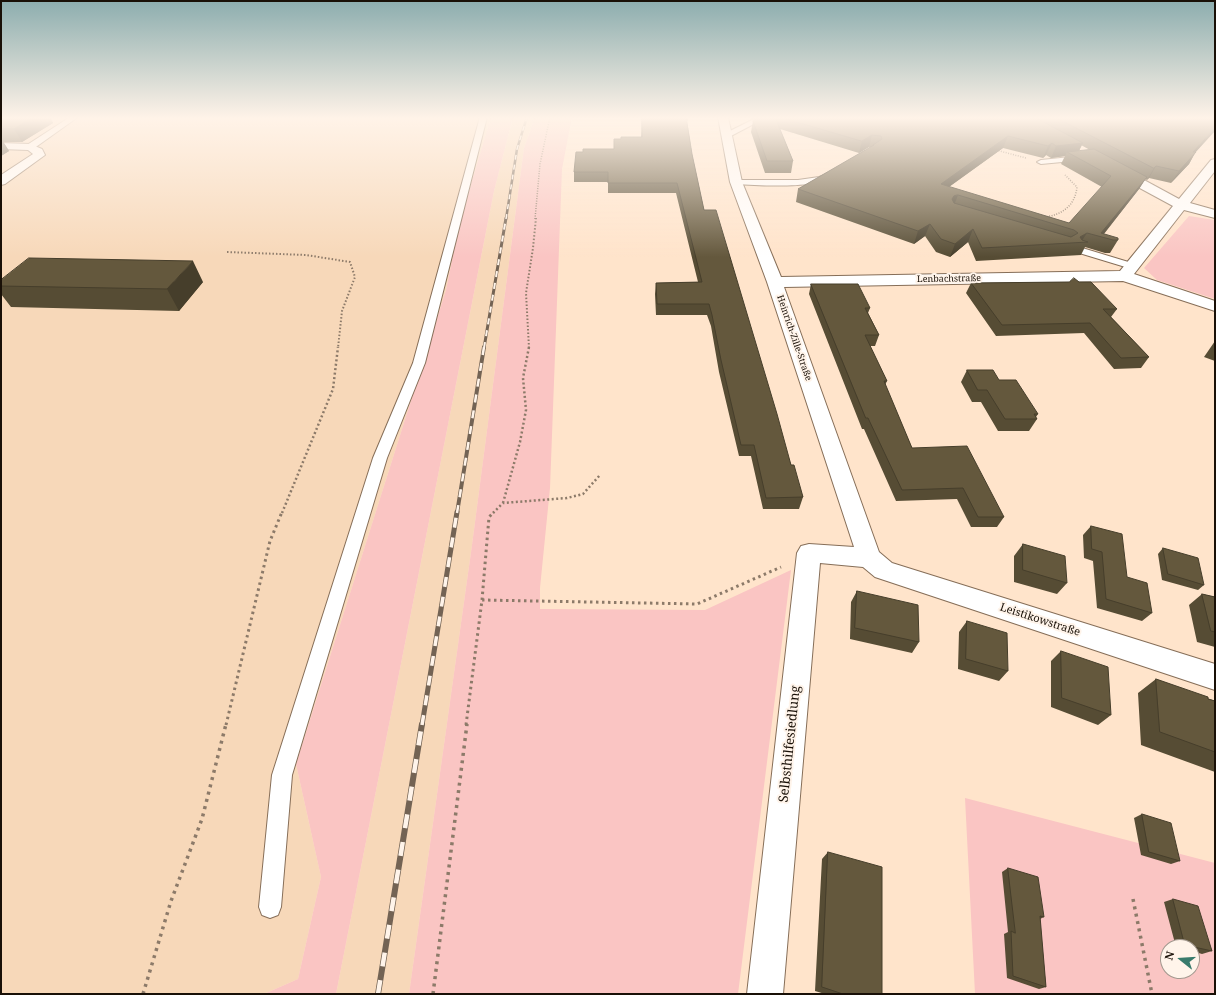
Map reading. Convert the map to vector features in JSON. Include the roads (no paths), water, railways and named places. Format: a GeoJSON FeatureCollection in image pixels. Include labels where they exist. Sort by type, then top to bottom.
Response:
{"type":"FeatureCollection","features":[{"type":"Feature","properties":{"kind":"street"},"geometry":{"type":"LineString","coordinates":[[1,181],[27,163]]}},
{"type":"Feature","properties":{"kind":"street","name":"Heinrich-Zille-Straße"},"geometry":{"type":"LineString","coordinates":[[732,163],[736,182],[775,282],[869,558]]}},
{"type":"Feature","properties":{"kind":"street"},"geometry":{"type":"LineString","coordinates":[[1128,271],[1215,163]]}},
{"type":"Feature","properties":{"kind":"street"},"geometry":{"type":"LineString","coordinates":[[1104,164],[1182,205],[1215,214]]}},
{"type":"Feature","properties":{"kind":"street","name":"Lenbachstraße"},"geometry":{"type":"LineString","coordinates":[[775,282],[1128,271],[1215,306]]}},
{"type":"Feature","properties":{"kind":"street","name":"Selbsthilfesiedlung"},"geometry":{"type":"LineString","coordinates":[[765,994],[809,553],[869,558]]}},
{"type":"Feature","properties":{"kind":"street","name":"Leistikowstraße"},"geometry":{"type":"LineString","coordinates":[[869,558],[884,570],[1215,677]]}},
{"type":"Feature","properties":{"kind":"lane"},"geometry":{"type":"LineString","coordinates":[[270,906],[282,775],[380,458],[419,363],[472,163]]}},
{"type":"Feature","properties":{"kind":"lane"},"geometry":{"type":"LineString","coordinates":[[736,182],[823,180],[836,172]]}},
{"type":"Feature","properties":{"kind":"lane"},"geometry":{"type":"LineString","coordinates":[[1079,250],[1128,271]]}},
{"type":"Feature","properties":{"kind":"railway"},"geometry":{"type":"LineString","coordinates":[[506,219],[515,163]]}},
{"type":"Feature","properties":{"kind":"railway"},"geometry":{"type":"LineString","coordinates":[[484,348],[506,218]]}},
{"type":"Feature","properties":{"kind":"railway"},"geometry":{"type":"LineString","coordinates":[[457,513],[484,347]]}},
{"type":"Feature","properties":{"kind":"railway"},"geometry":{"type":"LineString","coordinates":[[422,725],[457,512]]}},
{"type":"Feature","properties":{"kind":"railway"},"geometry":{"type":"LineString","coordinates":[[378,994],[422,724]]}}]}
